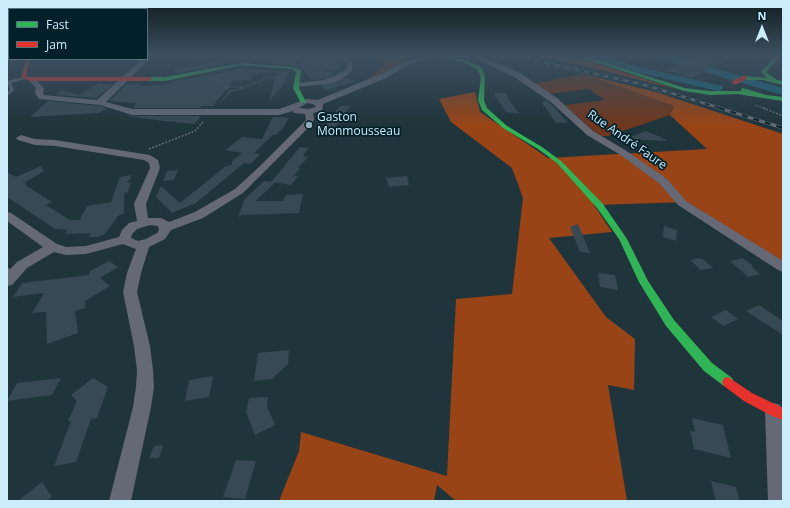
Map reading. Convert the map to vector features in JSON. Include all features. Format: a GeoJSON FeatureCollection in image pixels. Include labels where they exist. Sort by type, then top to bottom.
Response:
{"type":"FeatureCollection","features":[{"type":"Feature","properties":{"kind":"street"},"geometry":{"type":"LineString","coordinates":[[32,79],[39,79]]}},
{"type":"Feature","properties":{"kind":"street"},"geometry":{"type":"LineString","coordinates":[[35,79],[34,82],[40,88],[39,93],[42,97],[92,103],[103,101],[124,79]]}},
{"type":"Feature","properties":{"kind":"street"},"geometry":{"type":"LineString","coordinates":[[102,79],[166,79]]}},
{"type":"Feature","properties":{"kind":"street"},"geometry":{"type":"LineString","coordinates":[[298,79],[299,95],[303,102]]}},
{"type":"Feature","properties":{"kind":"street"},"geometry":{"type":"LineString","coordinates":[[308,79],[326,82],[334,79]]}},
{"type":"Feature","properties":{"kind":"street"},"geometry":{"type":"LineString","coordinates":[[103,101],[102,103],[104,105],[132,112],[279,112],[303,102],[318,103],[376,79]]}},
{"type":"Feature","properties":{"kind":"street"},"geometry":{"type":"LineString","coordinates":[[483,79],[481,100],[482,105],[488,114],[505,127],[540,148],[558,162],[600,206],[624,239],[644,282],[670,323],[693,351],[708,367],[748,398],[778,413],[779,501]]}},
{"type":"Feature","properties":{"kind":"street","name":"Rue André Faure"},"geometry":{"type":"LineString","coordinates":[[522,79],[554,100],[590,133],[622,152],[662,181],[682,203],[783,267]]}},
{"type":"Feature","properties":{"kind":"street"},"geometry":{"type":"LineString","coordinates":[[651,79],[684,89],[710,93],[738,92],[754,94]]}},
{"type":"Feature","properties":{"kind":"street"},"geometry":{"type":"LineString","coordinates":[[654,79],[687,88],[715,90],[729,88],[737,80],[742,79]]}},
{"type":"Feature","properties":{"kind":"street"},"geometry":{"type":"LineString","coordinates":[[759,79],[779,82]]}},
{"type":"Feature","properties":{"kind":"street"},"geometry":{"type":"LineString","coordinates":[[735,83],[740,88],[754,94],[783,103]]}},
{"type":"Feature","properties":{"kind":"street"},"geometry":{"type":"LineString","coordinates":[[765,97],[783,99]]}},
{"type":"Feature","properties":{"kind":"street"},"geometry":{"type":"LineString","coordinates":[[294,107],[297,110],[309,112],[319,109],[320,105],[318,103]]}},
{"type":"Feature","properties":{"kind":"street"},"geometry":{"type":"LineString","coordinates":[[125,239],[130,243],[144,244],[154,241],[161,236],[166,228],[199,215],[238,191],[264,168],[305,126],[310,120],[309,112]]}},
{"type":"Feature","properties":{"kind":"street"},"geometry":{"type":"LineString","coordinates":[[21,138],[35,142],[54,143],[147,157],[154,162],[155,168],[140,204],[143,222]]}},
{"type":"Feature","properties":{"kind":"street"},"geometry":{"type":"LineString","coordinates":[[7,216],[52,247],[66,251],[76,251],[125,239]]}},
{"type":"Feature","properties":{"kind":"street"},"geometry":{"type":"LineString","coordinates":[[125,239],[124,236],[128,230],[143,222],[156,221],[164,224],[166,228]]}},
{"type":"Feature","properties":{"kind":"street"},"geometry":{"type":"LineString","coordinates":[[120,501],[142,407],[145,387],[145,370],[142,346],[130,292],[134,272],[142,254],[144,244]]}},
{"type":"Feature","properties":{"kind":"street"},"geometry":{"type":"LineString","coordinates":[[7,282],[22,265],[52,247]]}},
{"type":"Feature","properties":{"kind":"street"},"geometry":{"type":"LineString","coordinates":[[7,271],[18,262],[35,256]]}},
{"type":"Feature","properties":{"kind":"lane"},"geometry":{"type":"LineString","coordinates":[[7,95],[12,90],[8,82],[21,79]]}},
{"type":"Feature","properties":{"kind":"path"},"geometry":{"type":"LineString","coordinates":[[230,91],[266,79]]}},
{"type":"Feature","properties":{"kind":"path"},"geometry":{"type":"LineString","coordinates":[[225,87],[244,87]]}},
{"type":"Feature","properties":{"kind":"path"},"geometry":{"type":"LineString","coordinates":[[750,104],[783,116]]}},
{"type":"Feature","properties":{"kind":"shaded area"},"geometry":{"type":"Polygon","coordinates":[[[559,79],[596,79],[674,106],[670,115],[608,136],[599,136],[565,105],[605,100],[589,89],[546,94],[532,84],[559,79]]]}},
{"type":"Feature","properties":{"kind":"shaded area"},"geometry":{"type":"Polygon","coordinates":[[[596,79],[602,79],[656,92],[783,134],[783,262],[687,202],[594,205],[612,232],[549,238],[606,317],[635,339],[634,390],[608,385],[627,501],[456,501],[437,485],[434,501],[279,501],[299,451],[301,432],[447,476],[456,299],[512,294],[523,198],[512,168],[451,122],[439,99],[475,92],[480,112],[548,158],[707,149],[670,115],[674,106],[596,79]]]}},
{"type":"Feature","properties":{"kind":"shaded area"},"geometry":{"type":"Polygon","coordinates":[[[635,79],[644,79],[679,90],[635,79]]]}},
{"type":"Feature","properties":{"kind":"building"},"geometry":{"type":"Polygon","coordinates":[[[190,79],[250,79],[250,80],[233,81],[213,106],[201,106],[201,108],[133,108],[136,103],[109,101],[127,84],[141,84],[139,86],[168,84],[190,79]]]}},
{"type":"Feature","properties":{"kind":"building"},"geometry":{"type":"Polygon","coordinates":[[[275,79],[286,79],[285,82],[269,102],[275,79]]]}},
{"type":"Feature","properties":{"kind":"building"},"geometry":{"type":"Polygon","coordinates":[[[310,79],[325,79],[324,79],[312,80],[310,79]]]}},
{"type":"Feature","properties":{"kind":"building"},"geometry":{"type":"Polygon","coordinates":[[[348,79],[355,81],[326,90],[321,86],[348,79]]]}},
{"type":"Feature","properties":{"kind":"building"},"geometry":{"type":"Polygon","coordinates":[[[98,84],[113,84],[96,98],[56,95],[61,90],[79,95],[98,84]]]}},
{"type":"Feature","properties":{"kind":"building"},"geometry":{"type":"Polygon","coordinates":[[[493,93],[506,93],[509,100],[520,114],[506,112],[493,93]]]}},
{"type":"Feature","properties":{"kind":"building"},"geometry":{"type":"Polygon","coordinates":[[[546,100],[558,110],[557,111],[568,122],[556,123],[542,103],[546,100]]]}},
{"type":"Feature","properties":{"kind":"building"},"geometry":{"type":"Polygon","coordinates":[[[48,101],[100,106],[108,109],[99,113],[30,117],[48,101]]]}},
{"type":"Feature","properties":{"kind":"building"},"geometry":{"type":"Polygon","coordinates":[[[340,106],[350,106],[335,128],[324,127],[340,106]]]}},
{"type":"Feature","properties":{"kind":"building"},"geometry":{"type":"Polygon","coordinates":[[[128,116],[200,116],[200,118],[194,124],[164,121],[128,116]]]}},
{"type":"Feature","properties":{"kind":"building"},"geometry":{"type":"Polygon","coordinates":[[[273,117],[289,118],[284,127],[276,135],[273,135],[254,153],[259,154],[259,156],[250,164],[244,163],[196,203],[172,213],[156,197],[161,186],[180,203],[226,166],[232,165],[232,161],[242,153],[225,150],[242,137],[262,139],[273,117]]]}},
{"type":"Feature","properties":{"kind":"building"},"geometry":{"type":"Polygon","coordinates":[[[646,131],[667,140],[625,139],[646,131]]]}},
{"type":"Feature","properties":{"kind":"building"},"geometry":{"type":"Polygon","coordinates":[[[300,147],[309,148],[303,156],[308,157],[298,168],[300,168],[294,176],[298,176],[291,185],[273,182],[275,183],[255,201],[283,201],[286,195],[303,194],[299,213],[241,215],[238,218],[244,200],[264,181],[271,182],[300,147]]]}},
{"type":"Feature","properties":{"kind":"building"},"geometry":{"type":"Polygon","coordinates":[[[41,166],[44,171],[24,183],[27,184],[25,185],[52,202],[46,205],[70,220],[80,220],[87,206],[111,202],[120,177],[132,175],[127,183],[131,182],[128,192],[124,193],[124,214],[119,215],[104,235],[99,237],[88,237],[91,233],[64,234],[68,230],[55,229],[7,197],[7,172],[16,177],[41,166]]]}},
{"type":"Feature","properties":{"kind":"building"},"geometry":{"type":"Polygon","coordinates":[[[178,170],[174,180],[163,181],[167,171],[178,170]]]}},
{"type":"Feature","properties":{"kind":"building"},"geometry":{"type":"Polygon","coordinates":[[[407,176],[409,185],[389,187],[386,178],[407,176]]]}},
{"type":"Feature","properties":{"kind":"building"},"geometry":{"type":"Polygon","coordinates":[[[578,224],[590,253],[580,252],[570,227],[578,224]]]}},
{"type":"Feature","properties":{"kind":"building"},"geometry":{"type":"Polygon","coordinates":[[[664,226],[677,230],[676,241],[663,237],[664,226]]]}},
{"type":"Feature","properties":{"kind":"building"},"geometry":{"type":"Polygon","coordinates":[[[700,258],[713,268],[701,270],[690,260],[700,258]]]}},
{"type":"Feature","properties":{"kind":"building"},"geometry":{"type":"Polygon","coordinates":[[[743,258],[760,274],[748,277],[730,261],[743,258]]]}},
{"type":"Feature","properties":{"kind":"building"},"geometry":{"type":"Polygon","coordinates":[[[109,261],[118,267],[100,278],[110,286],[85,301],[85,308],[75,311],[78,333],[47,344],[46,312],[32,313],[44,293],[13,297],[22,283],[89,275],[90,271],[109,261]]]}},
{"type":"Feature","properties":{"kind":"building"},"geometry":{"type":"Polygon","coordinates":[[[598,273],[615,275],[618,290],[600,287],[598,273]]]}},
{"type":"Feature","properties":{"kind":"building"},"geometry":{"type":"Polygon","coordinates":[[[759,305],[783,321],[783,335],[746,311],[759,305]]]}},
{"type":"Feature","properties":{"kind":"building"},"geometry":{"type":"Polygon","coordinates":[[[726,310],[738,319],[723,326],[711,317],[726,310]]]}},
{"type":"Feature","properties":{"kind":"building"},"geometry":{"type":"Polygon","coordinates":[[[289,350],[288,364],[272,379],[254,381],[258,353],[289,350]]]}},
{"type":"Feature","properties":{"kind":"building"},"geometry":{"type":"Polygon","coordinates":[[[213,376],[209,397],[185,401],[189,380],[213,376]]]}},
{"type":"Feature","properties":{"kind":"building"},"geometry":{"type":"Polygon","coordinates":[[[61,378],[52,395],[7,401],[17,383],[61,378]]]}},
{"type":"Feature","properties":{"kind":"building"},"geometry":{"type":"Polygon","coordinates":[[[93,378],[108,387],[97,418],[91,419],[76,462],[54,466],[71,421],[68,421],[77,401],[71,395],[93,378]]]}},
{"type":"Feature","properties":{"kind":"building"},"geometry":{"type":"Polygon","coordinates":[[[268,397],[267,407],[275,425],[255,435],[246,412],[249,398],[268,397]]]}},
{"type":"Feature","properties":{"kind":"building"},"geometry":{"type":"Polygon","coordinates":[[[692,418],[723,425],[731,458],[694,449],[690,431],[695,432],[692,418]]]}},
{"type":"Feature","properties":{"kind":"building"},"geometry":{"type":"Polygon","coordinates":[[[163,445],[159,458],[149,458],[154,446],[163,445]]]}},
{"type":"Feature","properties":{"kind":"building"},"geometry":{"type":"Polygon","coordinates":[[[236,460],[256,461],[245,499],[223,497],[236,460]]]}},
{"type":"Feature","properties":{"kind":"building"},"geometry":{"type":"Polygon","coordinates":[[[711,481],[736,487],[740,501],[716,501],[711,481]]]}},
{"type":"Feature","properties":{"kind":"building"},"geometry":{"type":"Polygon","coordinates":[[[42,482],[52,497],[47,501],[18,501],[42,482]]]}},
{"type":"Feature","properties":{"kind":"waterway"},"geometry":{"type":"LineString","coordinates":[[678,79],[718,88]]}},
{"type":"Feature","properties":{"kind":"waterway"},"geometry":{"type":"LineString","coordinates":[[737,79],[783,92]]}},
{"type":"Feature","properties":{"kind":"railway"},"geometry":{"type":"LineString","coordinates":[[617,79],[645,85],[723,109]]}},
{"type":"Feature","properties":{"kind":"railway"},"geometry":{"type":"LineString","coordinates":[[719,108],[783,128]]}},
{"type":"Feature","properties":{"kind":"traffic: fast"},"geometry":{"type":"LineString","coordinates":[[149,79],[167,79]]}},
{"type":"Feature","properties":{"kind":"traffic: fast"},"geometry":{"type":"LineString","coordinates":[[298,79],[296,88],[303,102]]}},
{"type":"Feature","properties":{"kind":"traffic: fast"},"geometry":{"type":"LineString","coordinates":[[483,79],[481,100],[484,109],[505,127],[540,148],[559,162],[600,206],[623,239],[644,282],[670,323],[708,367],[728,382]]}},
{"type":"Feature","properties":{"kind":"traffic: fast"},"geometry":{"type":"LineString","coordinates":[[651,79],[684,89],[710,93],[737,92],[754,94]]}},
{"type":"Feature","properties":{"kind":"traffic: fast"},"geometry":{"type":"LineString","coordinates":[[766,79],[783,83]]}},
{"type":"Feature","properties":{"kind":"traffic: fast"},"geometry":{"type":"LineString","coordinates":[[743,90],[765,97],[783,99]]}},
{"type":"Feature","properties":{"kind":"traffic: jam"},"geometry":{"type":"LineString","coordinates":[[29,79],[149,79]]}},
{"type":"Feature","properties":{"kind":"traffic: jam"},"geometry":{"type":"LineString","coordinates":[[735,82],[742,79]]}},
{"type":"Feature","properties":{"kind":"traffic: jam"},"geometry":{"type":"LineString","coordinates":[[728,382],[748,397],[774,411],[783,414]]}},
{"type":"Feature","properties":{"kind":"place","name":"Gaston Monmousseau"},"geometry":{"type":"Point","coordinates":[309,125]}}]}
